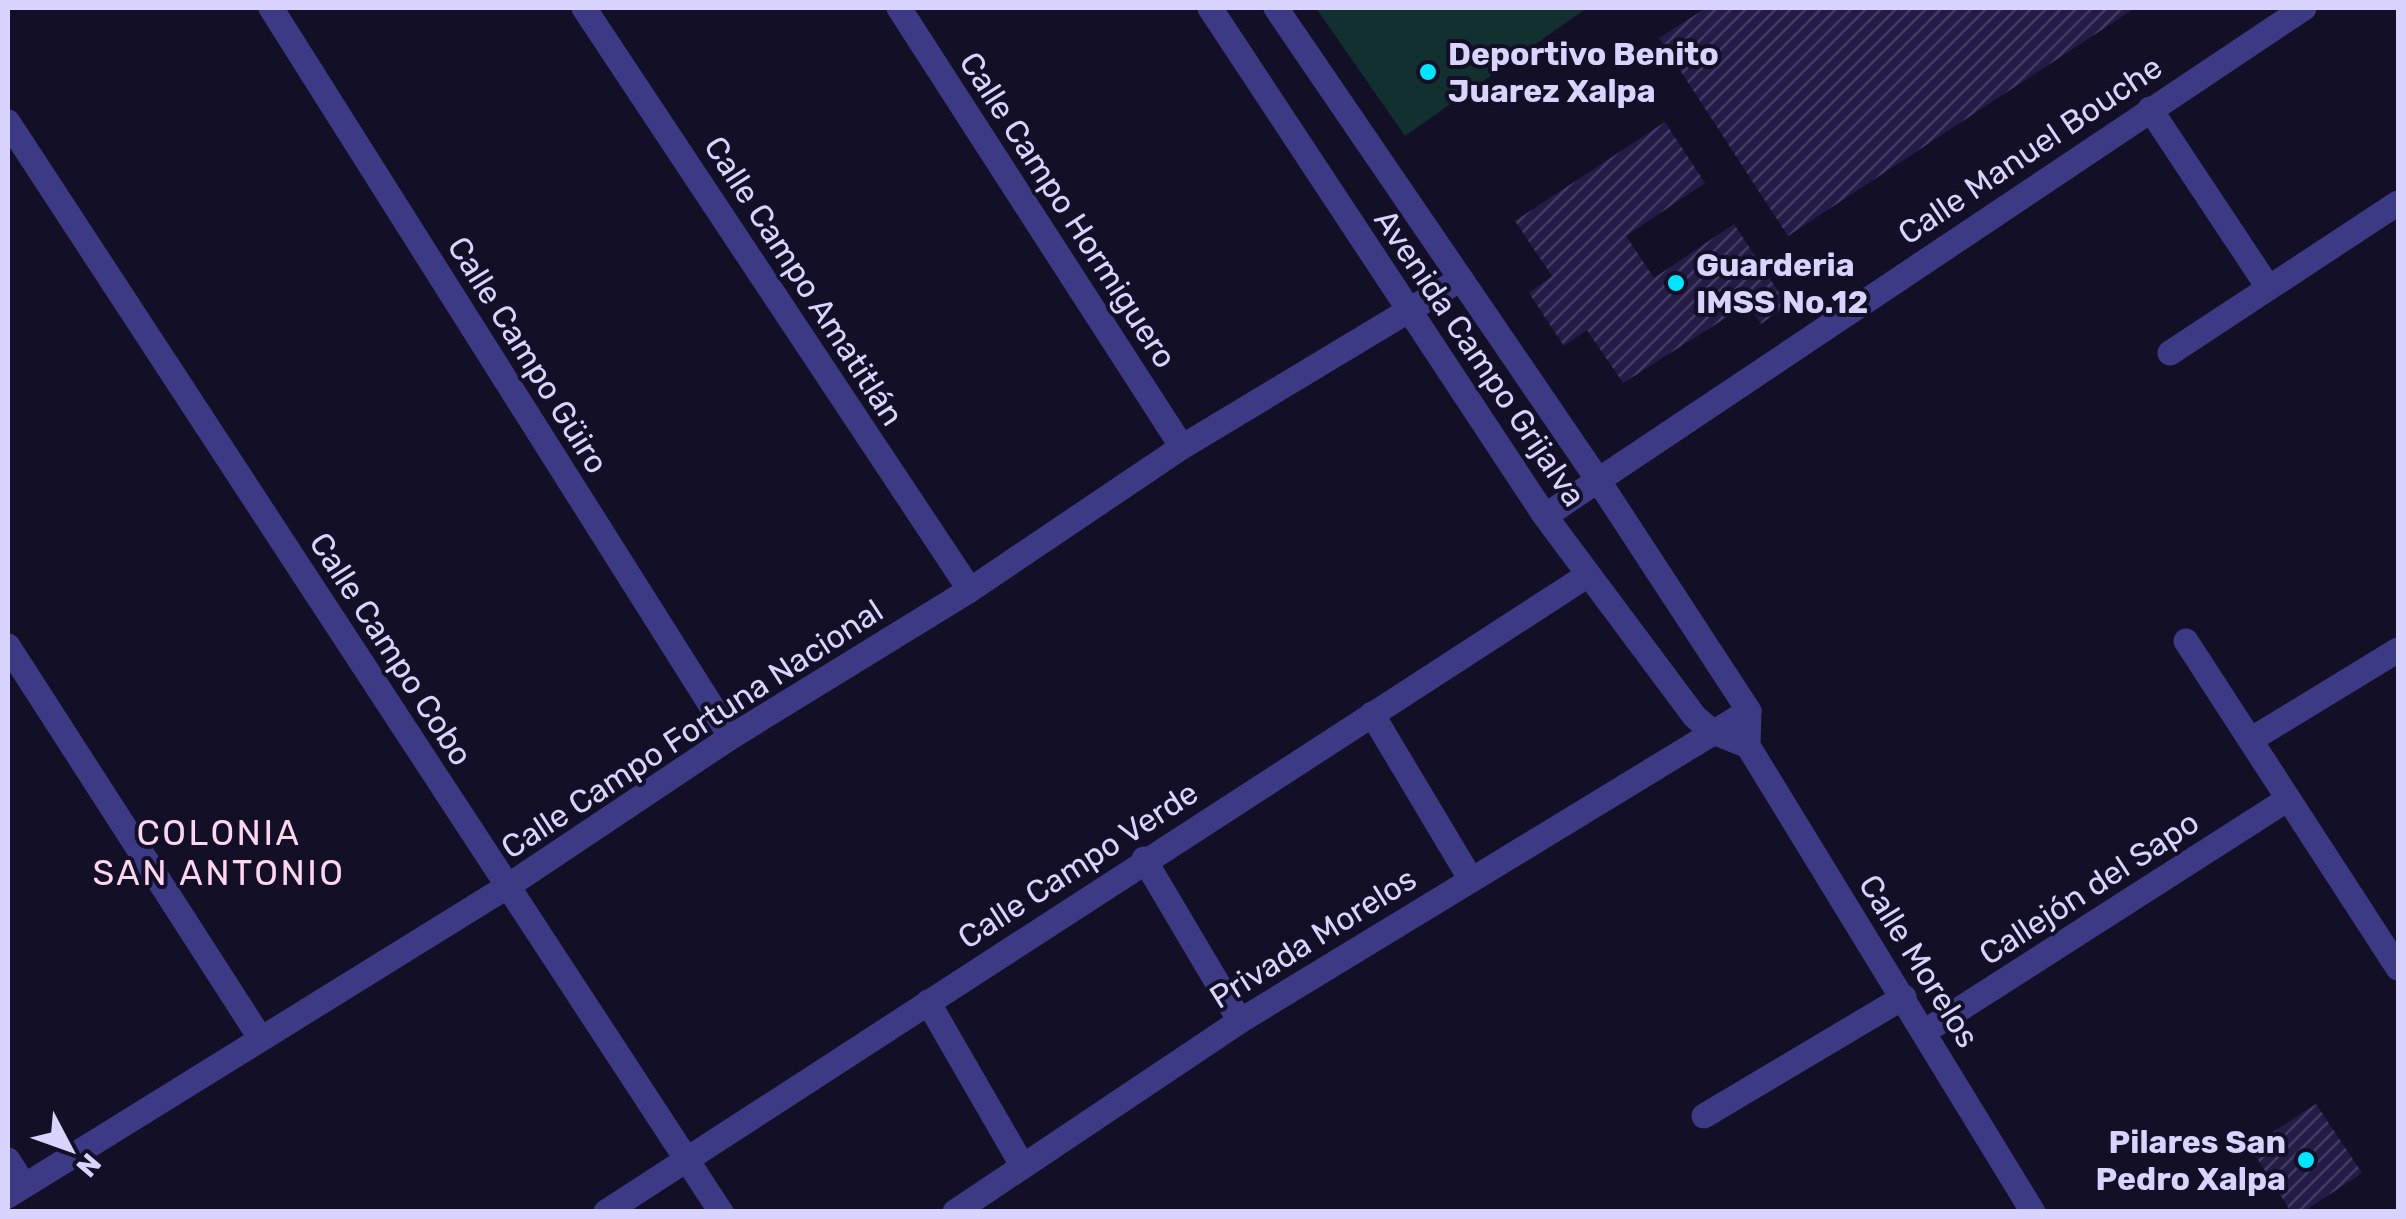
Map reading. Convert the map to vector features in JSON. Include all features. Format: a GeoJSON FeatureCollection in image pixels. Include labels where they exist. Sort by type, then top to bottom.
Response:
{"type":"FeatureCollection","features":[{"type":"Feature","properties":{"kind":"street","name":"Calle Campo Güiro"},"geometry":{"type":"LineString","coordinates":[[270,8],[732,737]]}},
{"type":"Feature","properties":{"kind":"street","name":"Calle Campo Amatitlán"},"geometry":{"type":"LineString","coordinates":[[584,8],[970,590]]}},
{"type":"Feature","properties":{"kind":"street","name":"Calle Campo Hormiguero"},"geometry":{"type":"LineString","coordinates":[[899,8],[1182,447]]}},
{"type":"Feature","properties":{"kind":"street","name":"Avenida Campo Grijalva"},"geometry":{"type":"LineString","coordinates":[[1210,8],[1546,516],[1696,717],[1713,732]]}},
{"type":"Feature","properties":{"kind":"street","name":"Avenida Campo Grijalva"},"geometry":{"type":"LineString","coordinates":[[1276,8],[1598,480],[1749,711]]}},
{"type":"Feature","properties":{"kind":"street","name":"Calle Manuel Bouche"},"geometry":{"type":"LineString","coordinates":[[1546,516],[2304,8]]}},
{"type":"Feature","properties":{"kind":"street"},"geometry":{"type":"LineString","coordinates":[[2150,109],[2268,286]]}},
{"type":"Feature","properties":{"kind":"street","name":"Calle Campo Cobo"},"geometry":{"type":"LineString","coordinates":[[8,122],[721,1212]]}},
{"type":"Feature","properties":{"kind":"street"},"geometry":{"type":"LineString","coordinates":[[2170,353],[2398,203]]}},
{"type":"Feature","properties":{"kind":"street","name":"Calle Campo Fortuna Nacional"},"geometry":{"type":"LineString","coordinates":[[16,1190],[259,1036],[508,886],[732,737],[970,590],[1182,447],[1461,279]]}},
{"type":"Feature","properties":{"kind":"street","name":"Calle Campo Verde"},"geometry":{"type":"LineString","coordinates":[[606,1212],[1144,859],[1588,575]]}},
{"type":"Feature","properties":{"kind":"street"},"geometry":{"type":"LineString","coordinates":[[2186,640],[2398,968]]}},
{"type":"Feature","properties":{"kind":"street"},"geometry":{"type":"LineString","coordinates":[[8,646],[259,1036]]}},
{"type":"Feature","properties":{"kind":"street"},"geometry":{"type":"LineString","coordinates":[[2252,739],[2398,650]]}},
{"type":"Feature","properties":{"kind":"street"},"geometry":{"type":"LineString","coordinates":[[1713,732],[1748,746],[1749,711]]}},
{"type":"Feature","properties":{"kind":"street","name":"Privada Morelos"},"geometry":{"type":"LineString","coordinates":[[955,1212],[1240,1021],[1749,711]]}},
{"type":"Feature","properties":{"kind":"street"},"geometry":{"type":"LineString","coordinates":[[1372,714],[1470,878]]}},
{"type":"Feature","properties":{"kind":"street","name":"Calle Morelos"},"geometry":{"type":"LineString","coordinates":[[1748,746],[2033,1212]]}},
{"type":"Feature","properties":{"kind":"street","name":"Callejón del Sapo"},"geometry":{"type":"LineString","coordinates":[[1924,1032],[2288,799]]}},
{"type":"Feature","properties":{"kind":"street"},"geometry":{"type":"LineString","coordinates":[[1144,859],[1240,1021]]}},
{"type":"Feature","properties":{"kind":"street"},"geometry":{"type":"LineString","coordinates":[[1704,1116],[1904,997]]}},
{"type":"Feature","properties":{"kind":"street"},"geometry":{"type":"LineString","coordinates":[[928,1002],[1022,1165]]}},
{"type":"Feature","properties":{"kind":"street"},"geometry":{"type":"LineString","coordinates":[[8,1160],[16,1190]]}},
{"type":"Feature","properties":{"kind":"green space","name":"Deportivo Benito Juarez Xalpa"},"geometry":{"type":"Polygon","coordinates":[[[1316,8],[1587,8],[1405,136],[1316,8]]]}},
{"type":"Feature","properties":{"kind":"building"},"geometry":{"type":"Polygon","coordinates":[[[1706,8],[2135,8],[1788,236],[1659,38],[1706,8]]]}},
{"type":"Feature","properties":{"kind":"building"},"geometry":{"type":"Polygon","coordinates":[[[1665,122],[1705,183],[1626,236],[1654,278],[1734,224],[1784,300],[1784,308],[1761,324],[1748,304],[1623,383],[1587,330],[1564,346],[1529,293],[1552,276],[1515,221],[1665,122]]]}},
{"type":"Feature","properties":{"kind":"building","name":"Pilares San Pedro Xalpa"},"geometry":{"type":"Polygon","coordinates":[[[2316,1104],[2362,1173],[2303,1212],[2291,1212],[2250,1147],[2316,1104]]]}},
{"type":"Feature","properties":{"kind":"place","name":"Deportivo Benito Juarez Xalpa"},"geometry":{"type":"Point","coordinates":[1428,72]}},
{"type":"Feature","properties":{"kind":"place","name":"Guarderia IMSS No.12"},"geometry":{"type":"Point","coordinates":[1676,283]}},
{"type":"Feature","properties":{"kind":"place","name":"Pilares San Pedro Xalpa"},"geometry":{"type":"Point","coordinates":[2306,1160]}},
{"type":"Feature","properties":{"kind":"district","name":"COLONIA SAN ANTONIO"},"geometry":{"type":"Point","coordinates":[219,853]}}]}
